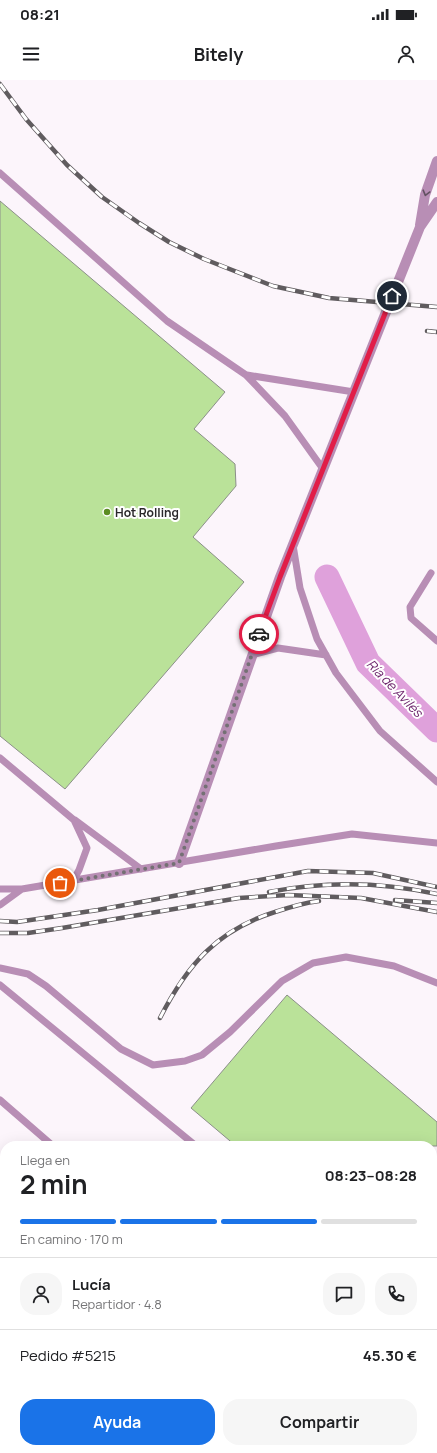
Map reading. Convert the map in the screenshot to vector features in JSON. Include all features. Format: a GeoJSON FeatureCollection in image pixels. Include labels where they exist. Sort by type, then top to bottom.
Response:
{"type":"FeatureCollection","features":[{"type":"Feature","properties":{"kind":"street"},"geometry":{"type":"LineString","coordinates":[[420,227],[425,195],[437,161]]}},
{"type":"Feature","properties":{"kind":"street"},"geometry":{"type":"LineString","coordinates":[[179,863],[280,577],[420,227],[437,202]]}},
{"type":"Feature","properties":{"kind":"lane"},"geometry":{"type":"LineString","coordinates":[[0,173],[167,321],[246,375],[285,416],[323,469]]}},
{"type":"Feature","properties":{"kind":"lane"},"geometry":{"type":"LineString","coordinates":[[246,375],[354,392]]}},
{"type":"Feature","properties":{"kind":"lane"},"geometry":{"type":"LineString","coordinates":[[293,545],[300,588],[317,639],[336,673],[380,731],[437,782]]}},
{"type":"Feature","properties":{"kind":"lane"},"geometry":{"type":"LineString","coordinates":[[431,573],[410,607],[412,618],[437,641]]}},
{"type":"Feature","properties":{"kind":"lane"},"geometry":{"type":"LineString","coordinates":[[252,655],[278,648],[326,655]]}},
{"type":"Feature","properties":{"kind":"lane"},"geometry":{"type":"LineString","coordinates":[[0,758],[74,820],[141,870]]}},
{"type":"Feature","properties":{"kind":"lane"},"geometry":{"type":"LineString","coordinates":[[73,881],[79,870],[87,848],[74,820]]}},
{"type":"Feature","properties":{"kind":"lane"},"geometry":{"type":"LineString","coordinates":[[0,890],[22,889],[73,881],[352,834],[437,843]]}},
{"type":"Feature","properties":{"kind":"lane"},"geometry":{"type":"LineString","coordinates":[[0,905],[22,889]]}},
{"type":"Feature","properties":{"kind":"lane"},"geometry":{"type":"LineString","coordinates":[[0,968],[28,974],[46,986],[121,1049],[153,1064],[185,1061],[202,1055],[230,1032],[282,981],[313,963],[346,957],[394,966],[437,983]]}},
{"type":"Feature","properties":{"kind":"lane"},"geometry":{"type":"LineString","coordinates":[[0,985],[190,1141]]}},
{"type":"Feature","properties":{"kind":"lane"},"geometry":{"type":"LineString","coordinates":[[0,1100],[47,1141]]}},
{"type":"Feature","properties":{"kind":"building","name":"Hot Rolling"},"geometry":{"type":"Polygon","coordinates":[[[0,201],[225,392],[194,429],[235,464],[236,486],[193,537],[244,582],[65,789],[0,736],[0,201]]]}},
{"type":"Feature","properties":{"kind":"building"},"geometry":{"type":"Polygon","coordinates":[[[287,995],[437,1122],[437,1141],[230,1141],[191,1108],[287,995]]]}},
{"type":"Feature","properties":{"kind":"waterway","name":"Ría de Avilés"},"geometry":{"type":"LineString","coordinates":[[327,577],[368,663],[437,730]]}},
{"type":"Feature","properties":{"kind":"railway"},"geometry":{"type":"LineString","coordinates":[[0,84],[26,119],[67,165],[102,197],[169,242],[204,259],[273,286],[329,298],[437,307]]}},
{"type":"Feature","properties":{"kind":"railway"},"geometry":{"type":"LineString","coordinates":[[427,331],[437,332]]}},
{"type":"Feature","properties":{"kind":"railway"},"geometry":{"type":"LineString","coordinates":[[0,921],[17,922],[98,910],[308,871],[373,873],[437,887]]}},
{"type":"Feature","properties":{"kind":"railway"},"geometry":{"type":"LineString","coordinates":[[269,892],[290,888],[353,884],[395,887],[437,894]]}},
{"type":"Feature","properties":{"kind":"railway"},"geometry":{"type":"LineString","coordinates":[[0,933],[28,933],[239,898],[288,895],[361,898],[437,912]]}},
{"type":"Feature","properties":{"kind":"railway"},"geometry":{"type":"LineString","coordinates":[[395,900],[437,903]]}},
{"type":"Feature","properties":{"kind":"railway"},"geometry":{"type":"LineString","coordinates":[[160,1018],[170,999],[193,966],[220,939],[236,929],[275,912],[319,901]]}},
{"type":"Feature","properties":{"kind":"way so far"},"geometry":{"type":"LineString","coordinates":[[60,883],[179,863],[259,634]]}},
{"type":"Feature","properties":{"kind":"place","name":"Hot Rolling"},"geometry":{"type":"Point","coordinates":[107,512]}},
{"type":"Feature","properties":{"kind":"route"},"geometry":{"type":"LineString","coordinates":[[259,634],[280,577],[392,296]]}}]}
